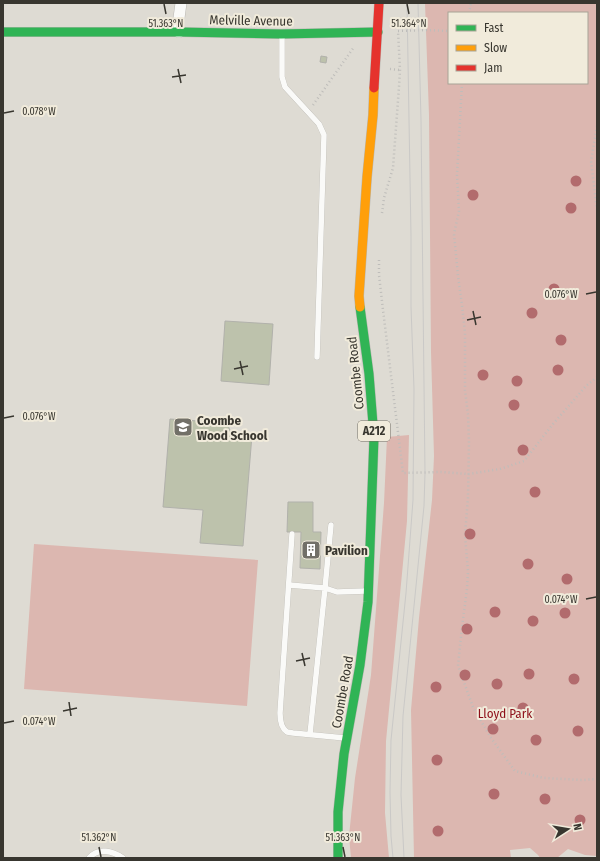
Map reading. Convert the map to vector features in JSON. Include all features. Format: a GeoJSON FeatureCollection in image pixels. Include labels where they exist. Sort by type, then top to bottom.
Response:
{"type":"FeatureCollection","features":[{"type":"Feature","properties":{"kind":"main road","name":"Coombe Road"},"geometry":{"type":"LineString","coordinates":[[338,858],[338,812],[344,754],[360,665],[369,591],[374,437],[369,374],[359,296],[373,115],[379,3]]}},
{"type":"Feature","properties":{"kind":"main road","name":"Melville Avenue"},"geometry":{"type":"LineString","coordinates":[[3,32],[179,32],[282,34],[378,32]]}},
{"type":"Feature","properties":{"kind":"street"},"geometry":{"type":"LineString","coordinates":[[179,32],[181,3]]}},
{"type":"Feature","properties":{"kind":"lane"},"geometry":{"type":"LineString","coordinates":[[282,34],[282,78],[285,86],[319,124],[324,135],[317,357]]}},
{"type":"Feature","properties":{"kind":"lane"},"geometry":{"type":"LineString","coordinates":[[310,734],[330,525]]}},
{"type":"Feature","properties":{"kind":"lane"},"geometry":{"type":"LineString","coordinates":[[292,534],[280,720],[287,732],[347,738]]}},
{"type":"Feature","properties":{"kind":"lane"},"geometry":{"type":"LineString","coordinates":[[289,585],[325,588],[337,592],[369,591]]}},
{"type":"Feature","properties":{"kind":"lane"},"geometry":{"type":"LineString","coordinates":[[89,858],[91,855],[101,851],[115,853],[123,858]]}},
{"type":"Feature","properties":{"kind":"path"},"geometry":{"type":"LineString","coordinates":[[378,32],[426,30],[448,31]]}},
{"type":"Feature","properties":{"kind":"path"},"geometry":{"type":"LineString","coordinates":[[381,219],[384,198],[393,168],[400,70],[398,31]]}},
{"type":"Feature","properties":{"kind":"path"},"geometry":{"type":"LineString","coordinates":[[308,112],[356,43]]}},
{"type":"Feature","properties":{"kind":"path"},"geometry":{"type":"LineString","coordinates":[[462,84],[457,175],[459,212],[454,234],[465,333],[465,390],[468,415],[469,474],[465,535],[468,572],[458,666],[473,707],[491,738],[515,771],[544,778],[584,780],[597,779]]}},
{"type":"Feature","properties":{"kind":"path"},"geometry":{"type":"LineString","coordinates":[[597,126],[592,161],[597,210]]}},
{"type":"Feature","properties":{"kind":"path"},"geometry":{"type":"LineString","coordinates":[[379,254],[379,275],[403,473],[441,472],[469,474],[500,469],[524,461],[553,424],[586,386],[597,377]]}},
{"type":"Feature","properties":{"kind":"green space","name":"Lloyd Park"},"geometry":{"type":"Polygon","coordinates":[[[425,3],[597,3],[597,856],[585,855],[568,849],[557,858],[540,858],[530,848],[510,850],[511,858],[414,858],[411,710],[432,500],[434,456],[431,352],[429,115],[425,3]]]}},
{"type":"Feature","properties":{"kind":"green space"},"geometry":{"type":"Polygon","coordinates":[[[409,435],[407,521],[386,741],[385,813],[389,858],[351,858],[349,836],[355,778],[371,675],[384,503],[387,437],[409,435]]]}},
{"type":"Feature","properties":{"kind":"green space"},"geometry":{"type":"Polygon","coordinates":[[[34,544],[258,560],[247,706],[24,689],[34,544]]]}},
{"type":"Feature","properties":{"kind":"building"},"geometry":{"type":"Polygon","coordinates":[[[321,56],[327,57],[326,63],[320,62],[321,56]]]}},
{"type":"Feature","properties":{"kind":"building"},"geometry":{"type":"Polygon","coordinates":[[[225,321],[273,324],[269,385],[221,381],[225,321]]]}},
{"type":"Feature","properties":{"kind":"building"},"geometry":{"type":"Polygon","coordinates":[[[170,419],[227,423],[231,433],[252,435],[243,546],[200,543],[203,510],[163,507],[170,419]]]}},
{"type":"Feature","properties":{"kind":"building","name":"Pavilion"},"geometry":{"type":"Polygon","coordinates":[[[288,502],[313,502],[313,532],[321,532],[320,569],[300,568],[301,532],[287,532],[288,502]]]}},
{"type":"Feature","properties":{"kind":"tram line"},"geometry":{"type":"LineString","coordinates":[[393,858],[390,792],[391,740],[406,593],[413,500],[414,389],[411,307],[407,3]]}},
{"type":"Feature","properties":{"kind":"tram line"},"geometry":{"type":"LineString","coordinates":[[404,858],[401,795],[403,716],[424,506],[425,473],[421,120],[418,3]]}},
{"type":"Feature","properties":{"kind":"traffic: fast"},"geometry":{"type":"LineString","coordinates":[[3,32],[179,32],[281,34],[378,32]]}},
{"type":"Feature","properties":{"kind":"traffic: fast"},"geometry":{"type":"LineString","coordinates":[[338,858],[338,812],[344,754],[360,665],[368,602],[374,437],[369,374],[360,307]]}},
{"type":"Feature","properties":{"kind":"traffic: slow"},"geometry":{"type":"LineString","coordinates":[[360,307],[359,296],[374,88]]}},
{"type":"Feature","properties":{"kind":"traffic: jam"},"geometry":{"type":"LineString","coordinates":[[374,88],[379,3]]}},
{"type":"Feature","properties":{"kind":"place","name":"Coombe Wood School"},"geometry":{"type":"Point","coordinates":[183,427]}},
{"type":"Feature","properties":{"kind":"place","name":"Pavilion"},"geometry":{"type":"Point","coordinates":[311,550]}}]}
